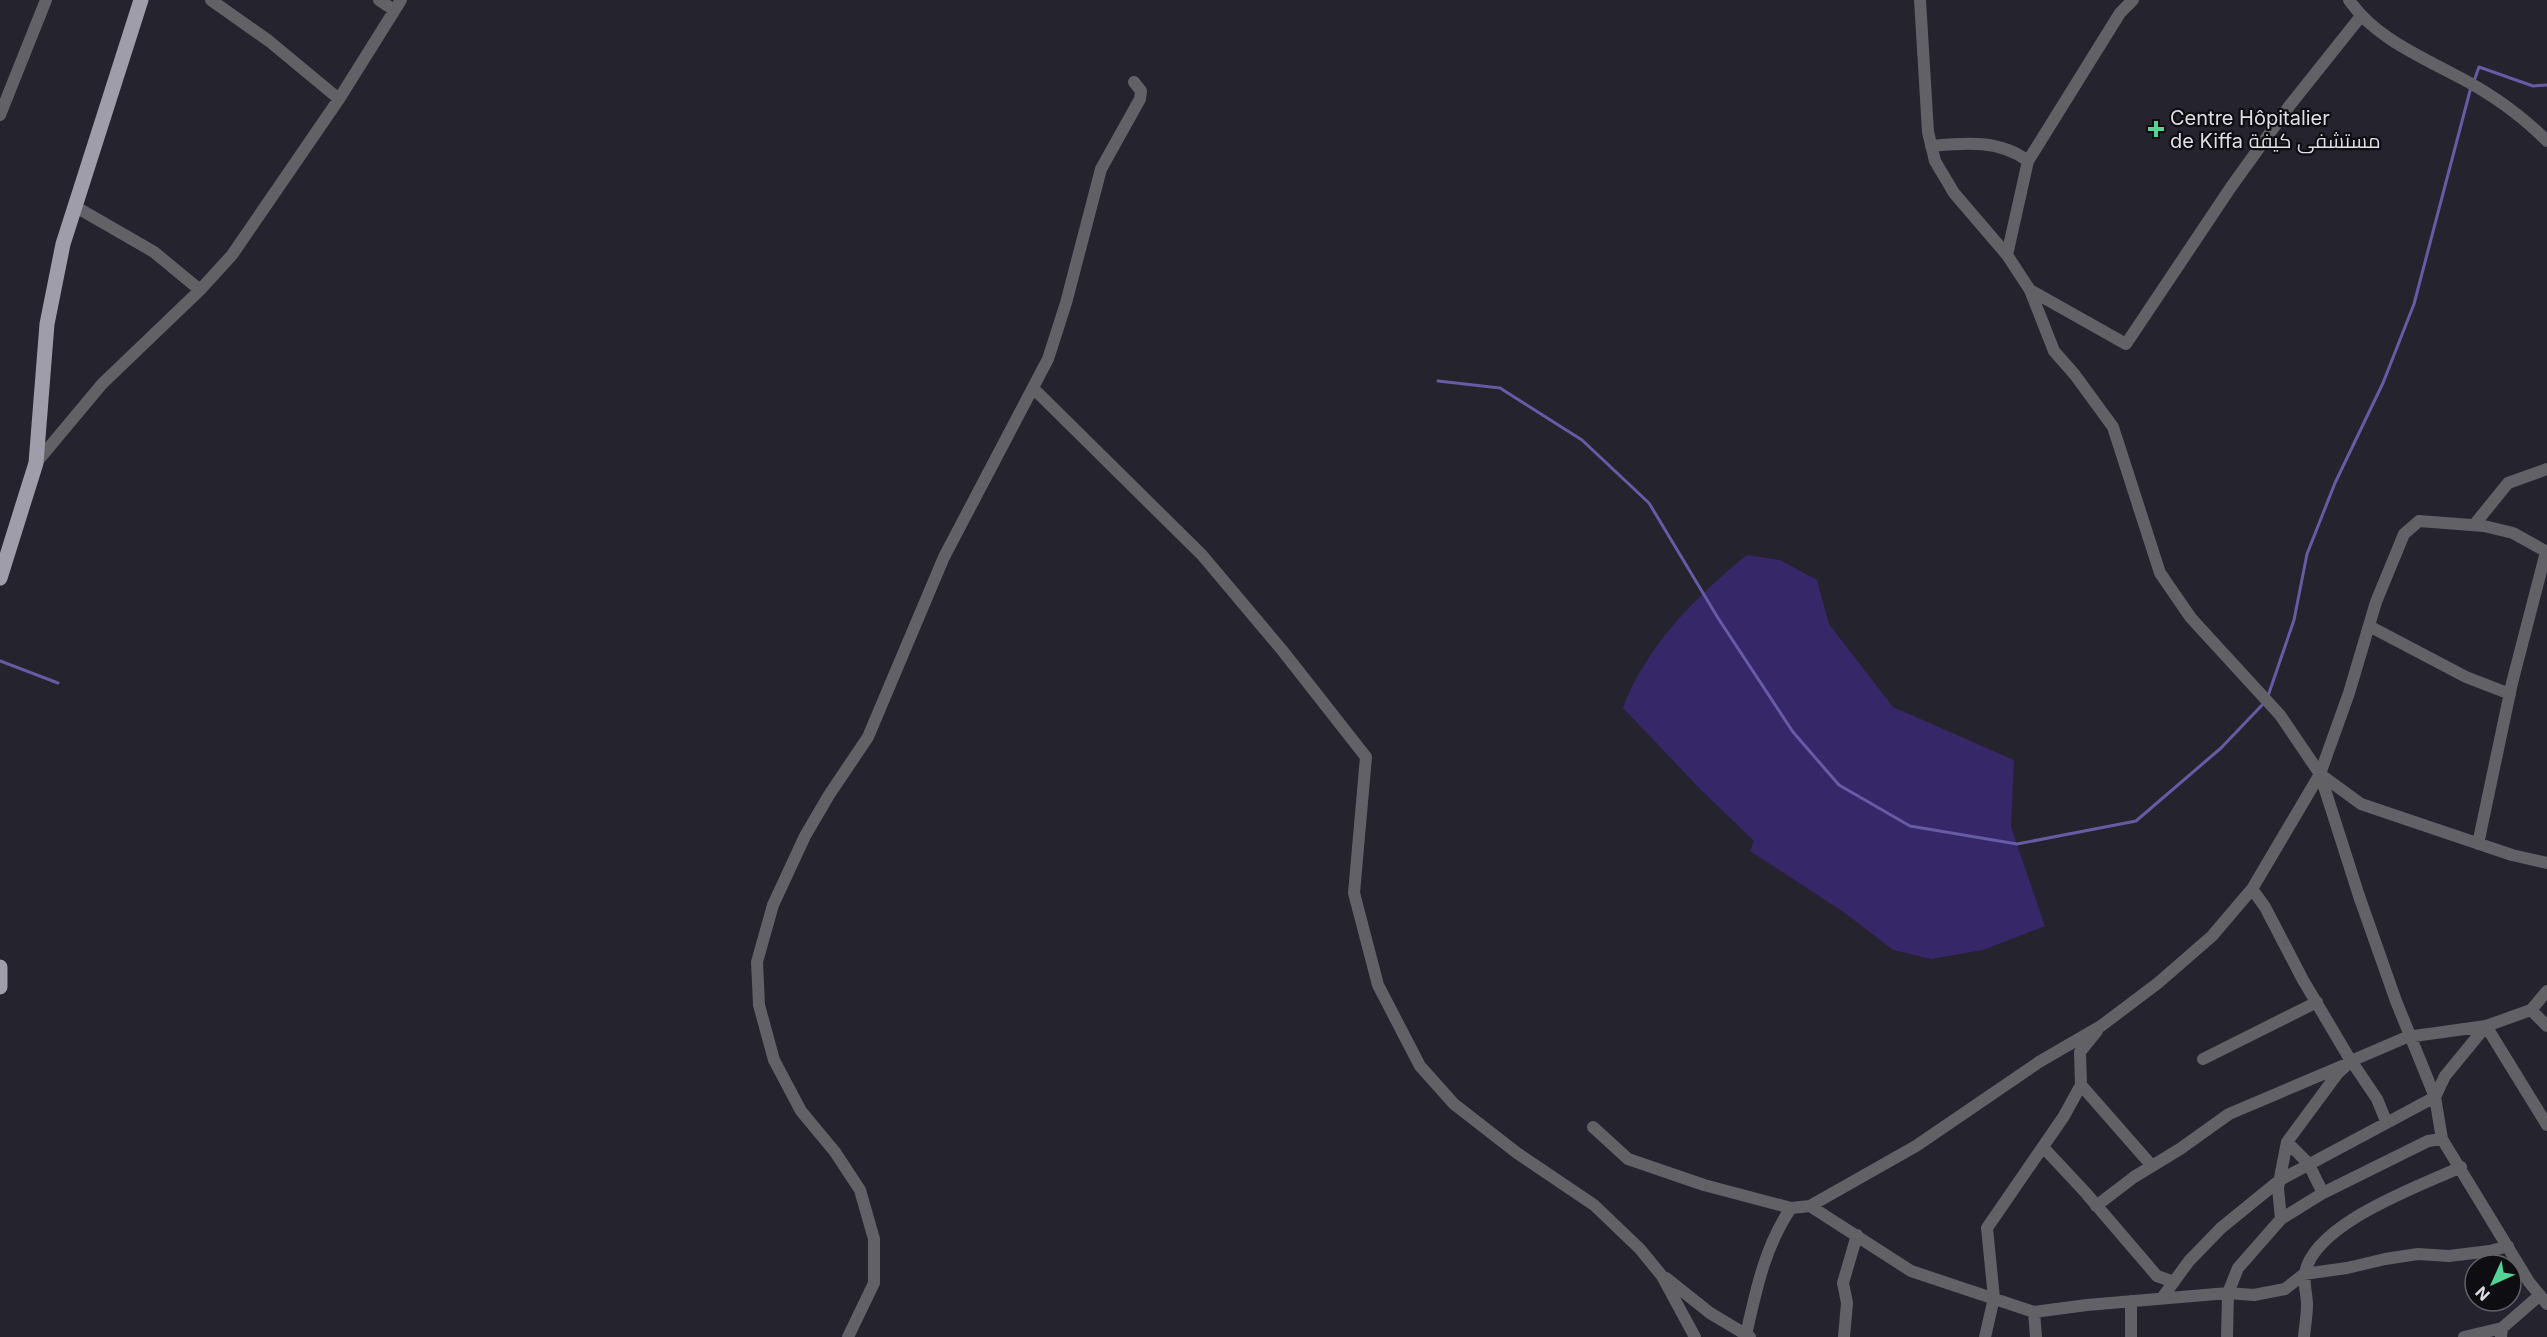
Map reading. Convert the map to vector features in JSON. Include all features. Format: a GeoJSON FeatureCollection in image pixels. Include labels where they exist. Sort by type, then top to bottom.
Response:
{"type":"FeatureCollection","features":[{"type":"Feature","properties":{"kind":"main road"},"geometry":{"type":"LineString","coordinates":[[0,578],[36,463],[47,324],[63,244],[141,0]]}},
{"type":"Feature","properties":{"kind":"main road"},"geometry":{"type":"LineString","coordinates":[[0,967],[2,980],[0,987]]}},
{"type":"Feature","properties":{"kind":"street"},"geometry":{"type":"LineString","coordinates":[[0,115],[4,89],[46,0]]}},
{"type":"Feature","properties":{"kind":"street"},"geometry":{"type":"LineString","coordinates":[[211,0],[269,41],[339,99]]}},
{"type":"Feature","properties":{"kind":"street"},"geometry":{"type":"LineString","coordinates":[[36,463],[102,384],[200,290],[232,255],[339,99],[397,5],[379,0]]}},
{"type":"Feature","properties":{"kind":"street"},"geometry":{"type":"LineString","coordinates":[[1920,0],[1930,146],[1942,176],[2007,255],[2030,290],[2054,351],[2075,375],[2113,428],[2160,573],[2191,618],[2280,715],[2320,774],[2396,1001],[2435,1097],[2442,1139],[2529,1282],[2543,1300],[2502,1332],[2464,1337]]}},
{"type":"Feature","properties":{"kind":"street"},"geometry":{"type":"LineString","coordinates":[[2120,13],[2122,0]]}},
{"type":"Feature","properties":{"kind":"street"},"geometry":{"type":"LineString","coordinates":[[2007,255],[2028,161],[2120,13],[2133,0]]}},
{"type":"Feature","properties":{"kind":"street"},"geometry":{"type":"LineString","coordinates":[[2349,0],[2361,16],[2413,55],[2455,74],[2509,107],[2547,141]]}},
{"type":"Feature","properties":{"kind":"street"},"geometry":{"type":"LineString","coordinates":[[2030,290],[2126,344],[2231,187],[2290,105],[2361,16]]}},
{"type":"Feature","properties":{"kind":"street"},"geometry":{"type":"LineString","coordinates":[[848,1337],[874,1283],[874,1239],[860,1190],[835,1152],[801,1111],[774,1060],[759,1005],[757,962],[772,905],[805,836],[868,737],[944,557],[1048,359],[1066,303],[1101,169],[1140,99],[1141,92],[1134,82]]}},
{"type":"Feature","properties":{"kind":"street"},"geometry":{"type":"LineString","coordinates":[[1930,146],[1969,143],[1989,145],[2007,149],[2028,161]]}},
{"type":"Feature","properties":{"kind":"street"},"geometry":{"type":"LineString","coordinates":[[76,207],[154,252],[200,290]]}},
{"type":"Feature","properties":{"kind":"street"},"geometry":{"type":"LineString","coordinates":[[1033,388],[1202,555],[1282,650],[1366,757],[1354,893],[1378,985],[1420,1066],[1454,1104],[1517,1153],[1594,1205],[1640,1249],[1662,1276],[1695,1337]]}},
{"type":"Feature","properties":{"kind":"street"},"geometry":{"type":"LineString","coordinates":[[2474,525],[2508,483],[2547,469]]}},
{"type":"Feature","properties":{"kind":"street"},"geometry":{"type":"LineString","coordinates":[[1593,1127],[1628,1159],[1704,1185],[1791,1208],[1810,1206],[1916,1146],[2039,1062],[2101,1026],[2158,983],[2212,936],[2252,889],[2320,774],[2376,602],[2404,534],[2419,520],[2474,525],[2513,533],[2547,552],[2510,694],[2478,844]]}},
{"type":"Feature","properties":{"kind":"street"},"geometry":{"type":"LineString","coordinates":[[2369,626],[2466,678],[2510,694]]}},
{"type":"Feature","properties":{"kind":"street"},"geometry":{"type":"LineString","coordinates":[[2320,774],[2361,804],[2478,844],[2547,863]]}},
{"type":"Feature","properties":{"kind":"street"},"geometry":{"type":"LineString","coordinates":[[2252,889],[2265,907],[2351,1061],[2377,1099],[2386,1121]]}},
{"type":"Feature","properties":{"kind":"street"},"geometry":{"type":"LineString","coordinates":[[2096,1206],[2229,1114],[2393,1042],[2486,1026],[2531,1010],[2547,991]]}},
{"type":"Feature","properties":{"kind":"street"},"geometry":{"type":"LineString","coordinates":[[2203,1059],[2317,1002]]}},
{"type":"Feature","properties":{"kind":"street"},"geometry":{"type":"LineString","coordinates":[[2531,1010],[2547,1026]]}},
{"type":"Feature","properties":{"kind":"street"},"geometry":{"type":"LineString","coordinates":[[1985,1337],[1994,1298],[1987,1228],[2064,1116],[2081,1085],[2080,1052],[2101,1026]]}},
{"type":"Feature","properties":{"kind":"street"},"geometry":{"type":"LineString","coordinates":[[2162,1298],[2188,1261],[2222,1228],[2280,1180],[2386,1121],[2435,1097],[2445,1076],[2486,1026]]}},
{"type":"Feature","properties":{"kind":"street"},"geometry":{"type":"LineString","coordinates":[[2486,1026],[2547,1125]]}},
{"type":"Feature","properties":{"kind":"street"},"geometry":{"type":"LineString","coordinates":[[2281,1220],[2278,1204],[2287,1142],[2338,1073],[2351,1061]]}},
{"type":"Feature","properties":{"kind":"street"},"geometry":{"type":"LineString","coordinates":[[2081,1085],[2151,1166]]}},
{"type":"Feature","properties":{"kind":"street"},"geometry":{"type":"LineString","coordinates":[[2227,1337],[2228,1293],[2238,1268],[2281,1220],[2323,1193],[2428,1141],[2442,1139]]}},
{"type":"Feature","properties":{"kind":"street"},"geometry":{"type":"LineString","coordinates":[[2287,1142],[2308,1163],[2323,1193]]}},
{"type":"Feature","properties":{"kind":"street"},"geometry":{"type":"LineString","coordinates":[[2043,1147],[2157,1276],[2174,1282]]}},
{"type":"Feature","properties":{"kind":"street"},"geometry":{"type":"LineString","coordinates":[[1810,1206],[1911,1271],[2034,1312],[2162,1298],[2228,1293],[2254,1294],[2285,1289],[2304,1274],[2324,1239],[2364,1212],[2461,1167]]}},
{"type":"Feature","properties":{"kind":"street"},"geometry":{"type":"LineString","coordinates":[[1662,1276],[1710,1313],[1748,1336],[1759,1277],[1778,1226],[1791,1208]]}},
{"type":"Feature","properties":{"kind":"street"},"geometry":{"type":"LineString","coordinates":[[1844,1337],[1847,1303],[1843,1282],[1857,1235]]}},
{"type":"Feature","properties":{"kind":"street"},"geometry":{"type":"LineString","coordinates":[[2304,1274],[2347,1268],[2385,1258],[2418,1254],[2449,1256],[2490,1251],[2508,1246]]}},
{"type":"Feature","properties":{"kind":"street"},"geometry":{"type":"LineString","coordinates":[[2304,1274],[2307,1304],[2304,1337]]}},
{"type":"Feature","properties":{"kind":"street"},"geometry":{"type":"LineString","coordinates":[[2131,1301],[2131,1337]]}},
{"type":"Feature","properties":{"kind":"street"},"geometry":{"type":"LineString","coordinates":[[2034,1312],[2036,1337]]}},
{"type":"Feature","properties":{"kind":"shaded area"},"geometry":{"type":"Polygon","coordinates":[[[1747,555],[1780,560],[1817,580],[1829,624],[1893,707],[2014,760],[2011,827],[2045,926],[1983,950],[1931,959],[1893,950],[1845,913],[1750,851],[1754,841],[1701,790],[1623,708],[1645,664],[1674,624],[1709,587],[1747,555]]]}},
{"type":"Feature","properties":{"kind":"waterway"},"geometry":{"type":"LineString","coordinates":[[2474,81],[2479,67],[2533,86],[2547,85]]}},
{"type":"Feature","properties":{"kind":"waterway"},"geometry":{"type":"LineString","coordinates":[[2268,696],[2294,620],[2307,554],[2335,483],[2383,383],[2414,304],[2471,87]]}},
{"type":"Feature","properties":{"kind":"waterway"},"geometry":{"type":"LineString","coordinates":[[1438,381],[1500,388],[1582,440],[1649,503],[1718,618],[1793,732],[1839,785],[1910,826],[2017,844],[2136,821],[2221,748],[2265,702]]}},
{"type":"Feature","properties":{"kind":"waterway"},"geometry":{"type":"LineString","coordinates":[[0,661],[58,683]]}},
{"type":"Feature","properties":{"kind":"place","name":"Centre Hôpitalier de Kiffa مستشفى كيفة"},"geometry":{"type":"Point","coordinates":[2156,129]}}]}
